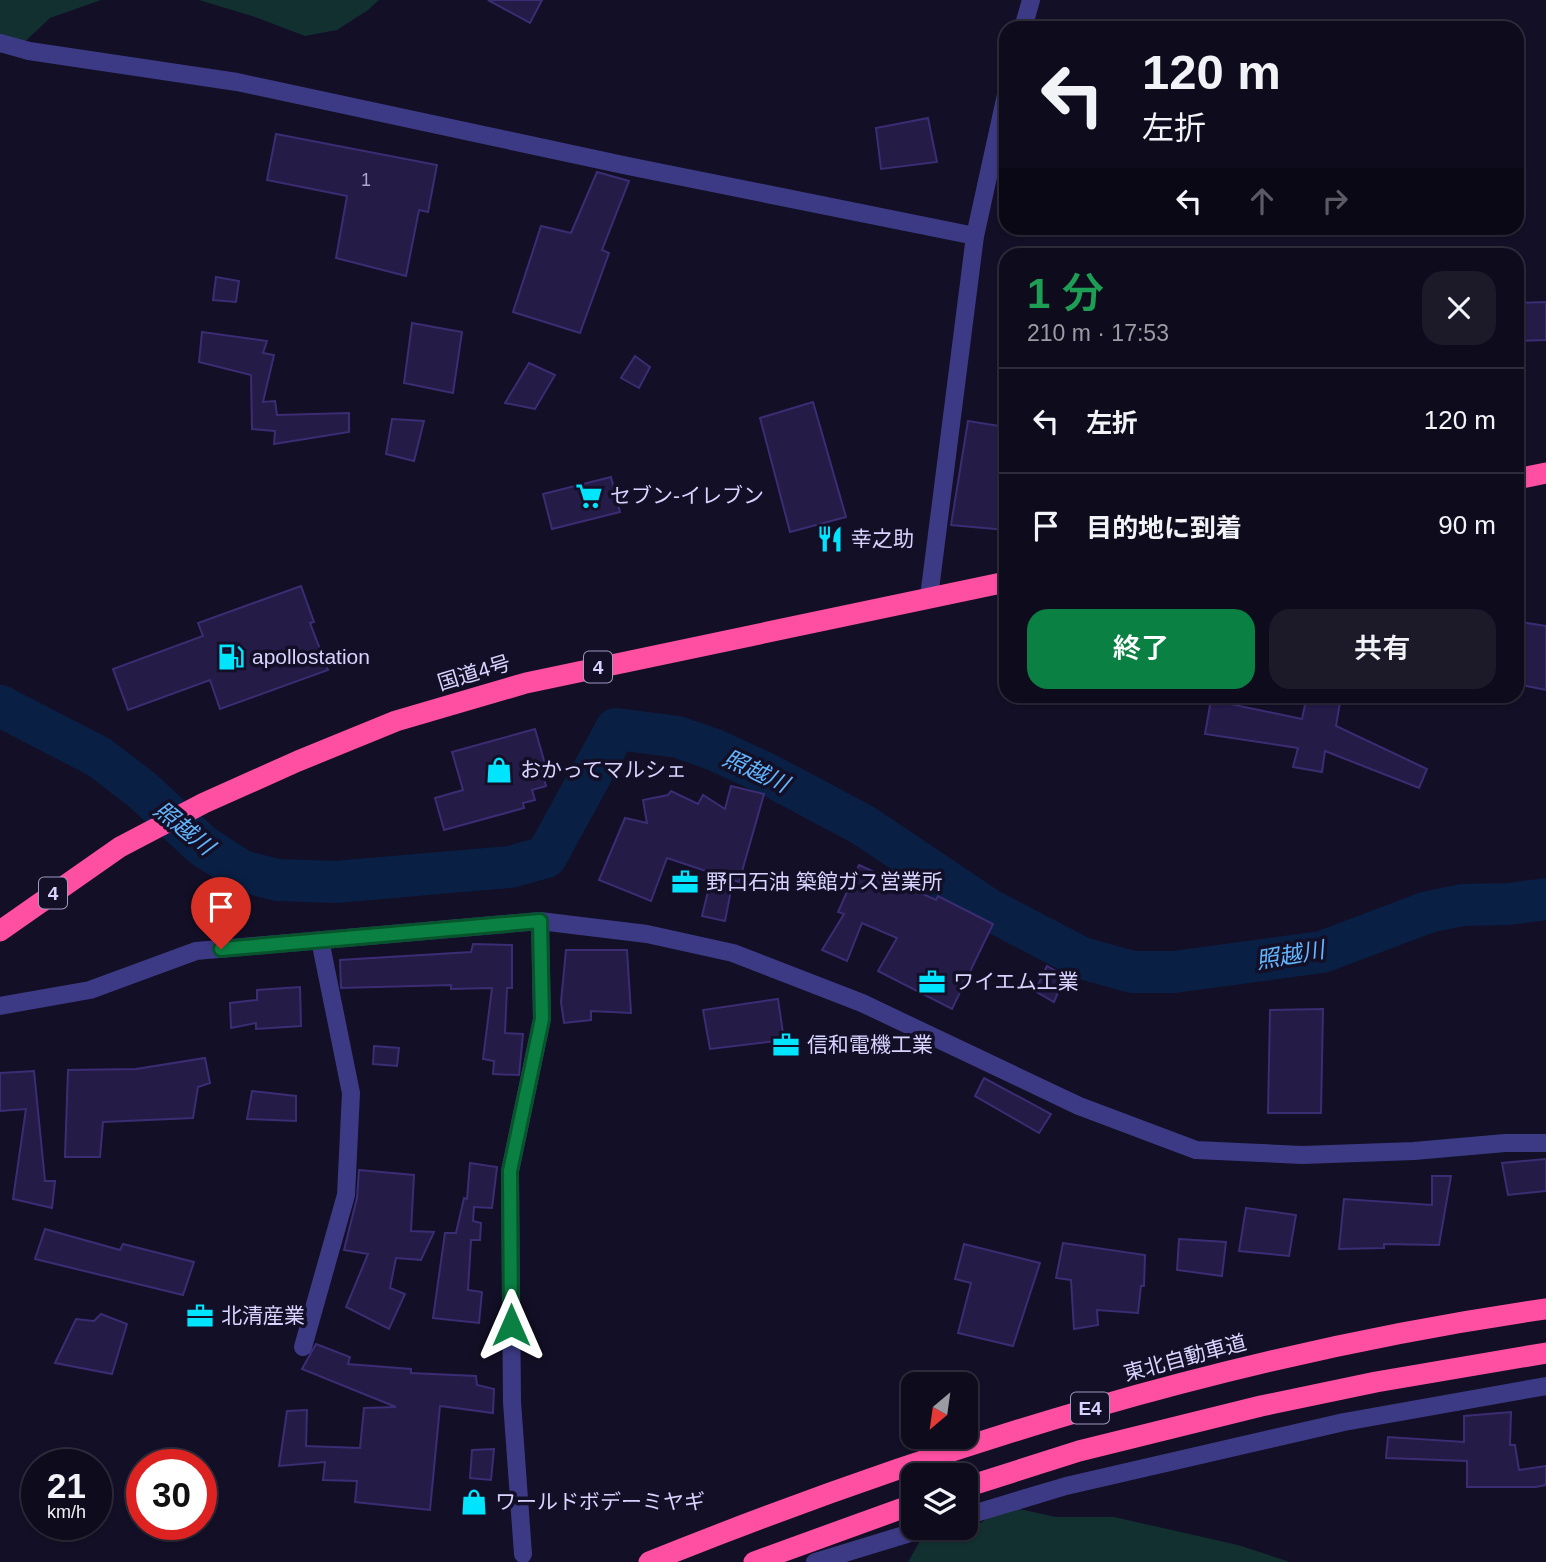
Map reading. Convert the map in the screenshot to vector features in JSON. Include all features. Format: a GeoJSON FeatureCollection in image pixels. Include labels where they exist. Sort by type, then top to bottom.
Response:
{"type":"FeatureCollection","features":[{"type":"Feature","properties":{"kind":"highway"},"geometry":{"type":"LineString","coordinates":[[1524,478],[1546,473]]}},
{"type":"Feature","properties":{"kind":"highway","name":"国道4号"},"geometry":{"type":"LineString","coordinates":[[0,931],[120,847],[204,803],[396,721],[526,683],[999,583]]}},
{"type":"Feature","properties":{"kind":"highway","name":"東北自動車道"},"geometry":{"type":"LineString","coordinates":[[649,1562],[920,1460],[1076,1412],[1256,1364],[1374,1339],[1546,1309]]}},
{"type":"Feature","properties":{"kind":"highway","name":"E4"},"geometry":{"type":"LineString","coordinates":[[978,1483],[1079,1451],[1261,1406],[1376,1382],[1546,1353]]}},
{"type":"Feature","properties":{"kind":"highway"},"geometry":{"type":"LineString","coordinates":[[754,1562],[901,1509]]}},
{"type":"Feature","properties":{"kind":"street"},"geometry":{"type":"LineString","coordinates":[[1026,21],[1031,0]]}},
{"type":"Feature","properties":{"kind":"street"},"geometry":{"type":"LineString","coordinates":[[0,43],[29,51],[237,82],[628,166],[975,236]]}},
{"type":"Feature","properties":{"kind":"street"},"geometry":{"type":"LineString","coordinates":[[929,597],[975,236],[999,127]]}},
{"type":"Feature","properties":{"kind":"street"},"geometry":{"type":"LineString","coordinates":[[523,1554],[512,1402],[510,1171],[542,1019],[540,921]]}},
{"type":"Feature","properties":{"kind":"street"},"geometry":{"type":"LineString","coordinates":[[0,1006],[90,990],[196,951],[540,921],[648,934],[733,953],[862,1003],[1079,1106],[1196,1150],[1302,1155],[1546,1143]]}},
{"type":"Feature","properties":{"kind":"street"},"geometry":{"type":"LineString","coordinates":[[303,1348],[346,1195],[351,1093],[320,940]]}},
{"type":"Feature","properties":{"kind":"street"},"geometry":{"type":"LineString","coordinates":[[978,1512],[1066,1486],[1344,1422],[1546,1387]]}},
{"type":"Feature","properties":{"kind":"street"},"geometry":{"type":"LineString","coordinates":[[815,1562],[901,1536]]}},
{"type":"Feature","properties":{"kind":"green space"},"geometry":{"type":"Polygon","coordinates":[[[0,0],[101,0],[50,18],[18,48],[0,53],[0,0]]]}},
{"type":"Feature","properties":{"kind":"green space"},"geometry":{"type":"Polygon","coordinates":[[[199,0],[379,0],[337,30],[305,36],[199,0]]]}},
{"type":"Feature","properties":{"kind":"green space"},"geometry":{"type":"Polygon","coordinates":[[[1005,1506],[1056,1517],[1114,1517],[1238,1545],[1290,1562],[908,1562],[920,1541],[978,1540],[979,1524],[1005,1506]]]}},
{"type":"Feature","properties":{"kind":"building"},"geometry":{"type":"Polygon","coordinates":[[[488,0],[542,0],[530,23],[488,0]]]}},
{"type":"Feature","properties":{"kind":"building"},"geometry":{"type":"Polygon","coordinates":[[[928,118],[937,162],[881,169],[876,128],[928,118]]]}},
{"type":"Feature","properties":{"kind":"building"},"geometry":{"type":"Polygon","coordinates":[[[276,134],[437,165],[428,212],[419,210],[406,276],[336,258],[347,196],[267,180],[276,134]]]}},
{"type":"Feature","properties":{"kind":"building"},"geometry":{"type":"Polygon","coordinates":[[[597,172],[629,181],[602,250],[609,253],[580,333],[513,312],[541,226],[571,233],[597,172]]]}},
{"type":"Feature","properties":{"kind":"building"},"geometry":{"type":"Polygon","coordinates":[[[216,277],[239,281],[236,302],[213,300],[216,277]]]}},
{"type":"Feature","properties":{"kind":"building"},"geometry":{"type":"Polygon","coordinates":[[[1546,302],[1546,340],[1524,341],[1524,303],[1546,302]]]}},
{"type":"Feature","properties":{"kind":"building"},"geometry":{"type":"Polygon","coordinates":[[[412,323],[462,332],[453,393],[404,383],[412,323]]]}},
{"type":"Feature","properties":{"kind":"building"},"geometry":{"type":"Polygon","coordinates":[[[202,332],[267,341],[263,353],[274,355],[263,402],[275,401],[277,415],[349,413],[349,432],[274,444],[275,431],[252,429],[251,375],[199,362],[202,332]]]}},
{"type":"Feature","properties":{"kind":"building"},"geometry":{"type":"Polygon","coordinates":[[[635,356],[650,367],[639,388],[621,378],[635,356]]]}},
{"type":"Feature","properties":{"kind":"building"},"geometry":{"type":"Polygon","coordinates":[[[529,363],[555,375],[535,409],[505,403],[529,363]]]}},
{"type":"Feature","properties":{"kind":"building"},"geometry":{"type":"Polygon","coordinates":[[[813,402],[846,517],[790,532],[760,418],[813,402]]]}},
{"type":"Feature","properties":{"kind":"building"},"geometry":{"type":"Polygon","coordinates":[[[392,419],[424,421],[414,461],[386,454],[392,419]]]}},
{"type":"Feature","properties":{"kind":"building"},"geometry":{"type":"Polygon","coordinates":[[[968,421],[999,426],[999,529],[951,525],[968,421]]]}},
{"type":"Feature","properties":{"kind":"building"},"geometry":{"type":"Polygon","coordinates":[[[611,477],[620,512],[552,529],[543,494],[611,477]]]}},
{"type":"Feature","properties":{"kind":"building"},"geometry":{"type":"Polygon","coordinates":[[[301,586],[314,622],[310,623],[328,670],[220,709],[210,680],[128,710],[113,669],[203,636],[198,623],[301,586]]]}},
{"type":"Feature","properties":{"kind":"building"},"geometry":{"type":"Polygon","coordinates":[[[1524,622],[1546,626],[1546,690],[1524,685],[1524,622]]]}},
{"type":"Feature","properties":{"kind":"building"},"geometry":{"type":"Polygon","coordinates":[[[1210,703],[1225,703],[1302,719],[1305,703],[1340,703],[1336,726],[1427,769],[1419,788],[1325,751],[1322,772],[1293,767],[1298,748],[1205,734],[1210,703]]]}},
{"type":"Feature","properties":{"kind":"building"},"geometry":{"type":"Polygon","coordinates":[[[535,729],[545,764],[540,765],[546,786],[532,790],[535,800],[523,803],[524,808],[444,830],[435,798],[463,790],[452,752],[535,729]]]}},
{"type":"Feature","properties":{"kind":"building"},"geometry":{"type":"Polygon","coordinates":[[[731,786],[764,794],[739,882],[733,880],[725,921],[702,916],[712,875],[667,858],[651,901],[599,880],[625,818],[647,823],[643,800],[668,795],[671,791],[698,804],[703,795],[725,809],[731,786]]]}},
{"type":"Feature","properties":{"kind":"building"},"geometry":{"type":"Polygon","coordinates":[[[859,865],[936,900],[938,896],[993,924],[952,1009],[878,971],[897,938],[862,923],[847,961],[822,950],[844,914],[838,912],[859,865]]]}},
{"type":"Feature","properties":{"kind":"building"},"geometry":{"type":"Polygon","coordinates":[[[473,944],[512,945],[512,988],[507,988],[505,1033],[523,1034],[519,1075],[493,1074],[494,1061],[483,1059],[492,988],[451,989],[451,985],[341,988],[340,960],[471,952],[473,944]]]}},
{"type":"Feature","properties":{"kind":"building"},"geometry":{"type":"Polygon","coordinates":[[[566,950],[627,950],[631,1013],[591,1011],[591,1020],[564,1023],[561,1002],[566,950]]]}},
{"type":"Feature","properties":{"kind":"building"},"geometry":{"type":"Polygon","coordinates":[[[1047,966],[1065,976],[1054,1002],[1035,991],[1047,966]]]}},
{"type":"Feature","properties":{"kind":"building"},"geometry":{"type":"Polygon","coordinates":[[[300,987],[301,1026],[256,1029],[256,1023],[231,1028],[230,1003],[257,1000],[257,990],[300,987]]]}},
{"type":"Feature","properties":{"kind":"building"},"geometry":{"type":"Polygon","coordinates":[[[778,999],[784,1040],[710,1049],[703,1010],[778,999]]]}},
{"type":"Feature","properties":{"kind":"building"},"geometry":{"type":"Polygon","coordinates":[[[1323,1009],[1321,1113],[1268,1113],[1270,1010],[1323,1009]]]}},
{"type":"Feature","properties":{"kind":"building"},"geometry":{"type":"Polygon","coordinates":[[[374,1046],[399,1048],[397,1066],[373,1064],[374,1046]]]}},
{"type":"Feature","properties":{"kind":"building"},"geometry":{"type":"Polygon","coordinates":[[[205,1058],[210,1083],[198,1087],[193,1118],[103,1122],[100,1157],[65,1157],[68,1070],[136,1069],[205,1058]]]}},
{"type":"Feature","properties":{"kind":"building"},"geometry":{"type":"Polygon","coordinates":[[[34,1071],[45,1181],[55,1181],[52,1208],[13,1199],[26,1109],[0,1111],[0,1073],[34,1071]]]}},
{"type":"Feature","properties":{"kind":"building"},"geometry":{"type":"Polygon","coordinates":[[[984,1078],[1051,1114],[1039,1133],[975,1096],[984,1078]]]}},
{"type":"Feature","properties":{"kind":"building"},"geometry":{"type":"Polygon","coordinates":[[[252,1091],[296,1096],[296,1121],[247,1119],[252,1091]]]}},
{"type":"Feature","properties":{"kind":"building"},"geometry":{"type":"Polygon","coordinates":[[[1546,1159],[1546,1191],[1508,1195],[1502,1163],[1546,1159]]]}},
{"type":"Feature","properties":{"kind":"building"},"geometry":{"type":"Polygon","coordinates":[[[470,1163],[497,1167],[492,1208],[474,1207],[473,1221],[481,1223],[480,1240],[471,1240],[468,1290],[482,1292],[479,1323],[433,1318],[445,1233],[456,1233],[464,1198],[467,1199],[470,1163]]]}},
{"type":"Feature","properties":{"kind":"building"},"geometry":{"type":"Polygon","coordinates":[[[359,1170],[414,1175],[411,1231],[434,1232],[421,1260],[396,1258],[390,1288],[405,1294],[389,1329],[346,1307],[368,1254],[344,1250],[357,1198],[359,1170]]]}},
{"type":"Feature","properties":{"kind":"building"},"geometry":{"type":"Polygon","coordinates":[[[1432,1176],[1451,1176],[1439,1245],[1384,1244],[1384,1248],[1339,1249],[1344,1199],[1432,1205],[1432,1176]]]}},
{"type":"Feature","properties":{"kind":"building"},"geometry":{"type":"Polygon","coordinates":[[[1246,1208],[1296,1215],[1289,1256],[1239,1251],[1246,1208]]]}},
{"type":"Feature","properties":{"kind":"building"},"geometry":{"type":"Polygon","coordinates":[[[45,1229],[120,1250],[123,1244],[194,1262],[183,1295],[35,1259],[45,1229]]]}},
{"type":"Feature","properties":{"kind":"building"},"geometry":{"type":"Polygon","coordinates":[[[1179,1239],[1226,1242],[1222,1276],[1177,1270],[1179,1239]]]}},
{"type":"Feature","properties":{"kind":"building"},"geometry":{"type":"Polygon","coordinates":[[[1063,1243],[1145,1255],[1144,1286],[1141,1286],[1138,1313],[1097,1310],[1098,1325],[1074,1329],[1071,1280],[1056,1278],[1063,1243]]]}},
{"type":"Feature","properties":{"kind":"building"},"geometry":{"type":"Polygon","coordinates":[[[964,1244],[1040,1263],[1013,1346],[958,1333],[971,1283],[955,1279],[964,1244]]]}},
{"type":"Feature","properties":{"kind":"building"},"geometry":{"type":"Polygon","coordinates":[[[101,1314],[127,1324],[112,1374],[55,1363],[76,1319],[94,1321],[101,1314]]]}},
{"type":"Feature","properties":{"kind":"building"},"geometry":{"type":"Polygon","coordinates":[[[316,1344],[350,1357],[348,1364],[411,1369],[411,1373],[476,1376],[477,1385],[494,1389],[493,1413],[440,1406],[430,1510],[355,1502],[357,1481],[323,1480],[325,1462],[279,1466],[287,1411],[307,1410],[306,1446],[360,1448],[364,1408],[396,1407],[302,1369],[316,1344]]]}},
{"type":"Feature","properties":{"kind":"building"},"geometry":{"type":"Polygon","coordinates":[[[1511,1412],[1510,1445],[1515,1445],[1519,1470],[1546,1466],[1546,1485],[1467,1487],[1467,1461],[1386,1458],[1388,1437],[1464,1442],[1464,1416],[1511,1412]]]}},
{"type":"Feature","properties":{"kind":"building"},"geometry":{"type":"Polygon","coordinates":[[[494,1449],[491,1480],[470,1478],[472,1450],[494,1449]]]}},
{"type":"Feature","properties":{"kind":"waterway","name":"照越川"},"geometry":{"type":"LineString","coordinates":[[0,706],[99,757],[142,790],[203,846],[242,871],[277,880],[335,882],[510,867],[546,857],[616,729],[678,737],[715,750],[769,775],[863,825],[988,909],[1082,958],[1132,972],[1174,972],[1322,952],[1428,912],[1462,905],[1509,904],[1546,899]]}},
{"type":"Feature","properties":{"kind":"place","name":"セブン-イレブン"},"geometry":{"type":"Point","coordinates":[589,496]}},
{"type":"Feature","properties":{"kind":"place","name":"幸之助"},"geometry":{"type":"Point","coordinates":[830,539]}},
{"type":"Feature","properties":{"kind":"place","name":"apollostation"},"geometry":{"type":"Point","coordinates":[231,657]}},
{"type":"Feature","properties":{"kind":"place","name":"おかってマルシェ"},"geometry":{"type":"Point","coordinates":[499,770]}},
{"type":"Feature","properties":{"kind":"place","name":"野口石油 築館ガス営業所"},"geometry":{"type":"Point","coordinates":[685,882]}},
{"type":"Feature","properties":{"kind":"place","name":"ワイエム工業"},"geometry":{"type":"Point","coordinates":[932,982]}},
{"type":"Feature","properties":{"kind":"place","name":"信和電機工業"},"geometry":{"type":"Point","coordinates":[786,1045]}},
{"type":"Feature","properties":{"kind":"place","name":"北清産業"},"geometry":{"type":"Point","coordinates":[200,1316]}},
{"type":"Feature","properties":{"kind":"place","name":"ワールドボデーミヤギ"},"geometry":{"type":"Point","coordinates":[474,1502]}},
{"type":"Feature","properties":{"kind":"route"},"geometry":{"type":"LineString","coordinates":[[221,949],[540,921],[542,1019],[510,1171],[511,1325]]}}]}
